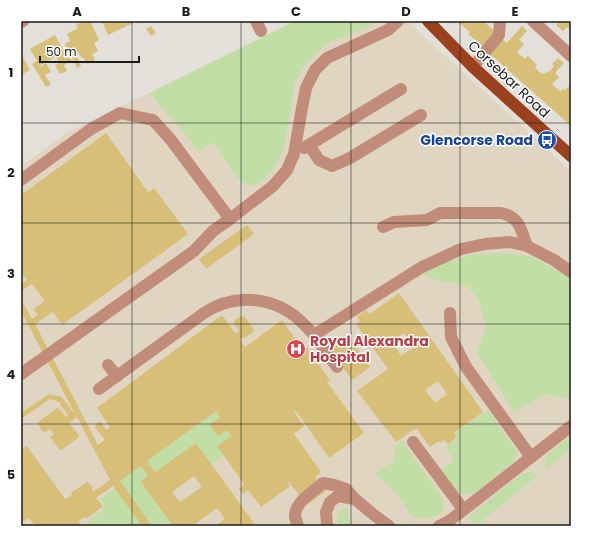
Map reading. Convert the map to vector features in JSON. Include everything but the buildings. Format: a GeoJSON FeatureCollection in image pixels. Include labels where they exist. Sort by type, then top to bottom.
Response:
{"type":"FeatureCollection","features":[{"type":"Feature","properties":{"kind":"main road","name":"Corsebar Road"},"geometry":{"type":"LineString","coordinates":[[428,21],[473,67],[571,156]]}},
{"type":"Feature","properties":{"kind":"lane"},"geometry":{"type":"LineString","coordinates":[[21,374],[194,251],[213,231],[273,186],[287,170],[294,154],[306,88],[315,70],[327,58],[388,30],[398,21]]}},
{"type":"Feature","properties":{"kind":"lane"},"geometry":{"type":"LineString","coordinates":[[473,67],[499,35],[500,21]]}},
{"type":"Feature","properties":{"kind":"lane"},"geometry":{"type":"LineString","coordinates":[[532,21],[571,56]]}},
{"type":"Feature","properties":{"kind":"lane"},"geometry":{"type":"LineString","coordinates":[[294,154],[401,90]]}},
{"type":"Feature","properties":{"kind":"lane"},"geometry":{"type":"LineString","coordinates":[[21,180],[91,129],[120,114],[153,120],[171,140],[230,219]]}},
{"type":"Feature","properties":{"kind":"lane"},"geometry":{"type":"LineString","coordinates":[[309,144],[319,160],[332,166],[350,158],[421,116]]}},
{"type":"Feature","properties":{"kind":"lane"},"geometry":{"type":"LineString","coordinates":[[383,227],[394,222],[427,220],[440,213],[501,213],[515,219],[519,225],[527,246]]}},
{"type":"Feature","properties":{"kind":"lane"},"geometry":{"type":"LineString","coordinates":[[314,335],[422,267],[462,249],[485,244],[510,242],[527,246],[554,260],[571,272]]}},
{"type":"Feature","properties":{"kind":"lane"},"geometry":{"type":"LineString","coordinates":[[99,389],[208,310],[224,303],[236,300],[249,299],[263,301],[276,305],[290,312],[314,335],[337,367]]}},
{"type":"Feature","properties":{"kind":"lane"},"geometry":{"type":"LineString","coordinates":[[450,312],[451,337],[466,367],[531,457]]}},
{"type":"Feature","properties":{"kind":"lane"},"geometry":{"type":"LineString","coordinates":[[108,365],[117,376]]}},
{"type":"Feature","properties":{"kind":"lane"},"geometry":{"type":"LineString","coordinates":[[446,524],[571,426]]}},
{"type":"Feature","properties":{"kind":"lane"},"geometry":{"type":"LineString","coordinates":[[413,442],[463,510]]}},
{"type":"Feature","properties":{"kind":"lane"},"geometry":{"type":"LineString","coordinates":[[298,526],[295,517],[299,502],[323,483],[346,489],[355,499],[389,526]]}},
{"type":"Feature","properties":{"kind":"lane"},"geometry":{"type":"LineString","coordinates":[[328,526],[326,512],[330,502],[338,496],[355,499]]}},
{"type":"Feature","properties":{"kind":"shaded area","name":"Royal Alexandra Hospital"},"geometry":{"type":"Polygon","coordinates":[[[295,21],[407,21],[571,171],[571,526],[21,526],[21,159],[24,164],[70,131],[295,21]]]}},
{"type":"Feature","properties":{"kind":"green space"},"geometry":{"type":"Polygon","coordinates":[[[295,21],[376,21],[369,27],[330,42],[317,52],[305,65],[295,83],[285,143],[279,160],[272,171],[263,180],[253,186],[244,183],[237,177],[213,142],[199,151],[150,93],[295,21]]]}},
{"type":"Feature","properties":{"kind":"green space"},"geometry":{"type":"Polygon","coordinates":[[[505,253],[530,256],[560,272],[571,280],[571,398],[569,399],[546,394],[514,412],[477,353],[487,326],[479,300],[468,287],[453,282],[443,282],[422,274],[445,262],[476,254],[505,253]]]}},
{"type":"Feature","properties":{"kind":"green space"},"geometry":{"type":"Polygon","coordinates":[[[488,410],[516,450],[516,458],[514,462],[474,493],[461,494],[454,488],[441,470],[454,460],[445,447],[458,438],[455,433],[488,410]]]}},
{"type":"Feature","properties":{"kind":"green space"},"geometry":{"type":"Polygon","coordinates":[[[216,411],[220,417],[210,424],[210,426],[219,436],[227,430],[232,436],[217,446],[224,455],[211,464],[196,443],[155,472],[147,461],[216,411]]]}},
{"type":"Feature","properties":{"kind":"green space"},"geometry":{"type":"Polygon","coordinates":[[[571,435],[571,449],[547,468],[545,461],[548,454],[571,435]]]}},
{"type":"Feature","properties":{"kind":"green space"},"geometry":{"type":"Polygon","coordinates":[[[402,441],[443,499],[443,509],[441,513],[435,516],[423,519],[411,516],[397,494],[374,474],[393,461],[396,449],[395,446],[402,441]]]}},
{"type":"Feature","properties":{"kind":"green space"},"geometry":{"type":"Polygon","coordinates":[[[141,466],[148,476],[141,482],[173,526],[90,526],[88,523],[89,520],[103,510],[104,504],[100,499],[121,484],[120,481],[141,466]]]}},
{"type":"Feature","properties":{"kind":"green space"},"geometry":{"type":"Polygon","coordinates":[[[530,471],[534,472],[537,476],[481,522],[473,522],[467,518],[522,474],[530,471]]]}},
{"type":"Feature","properties":{"kind":"green space"},"geometry":{"type":"Polygon","coordinates":[[[343,508],[348,508],[347,516],[355,526],[340,526],[337,516],[343,508]]]}},
{"type":"Feature","properties":{"kind":"place","name":"Glencorse Road"},"geometry":{"type":"Point","coordinates":[547,140]}},
{"type":"Feature","properties":{"kind":"place","name":"Royal Alexandra Hospital"},"geometry":{"type":"Point","coordinates":[296,349]}}]}
